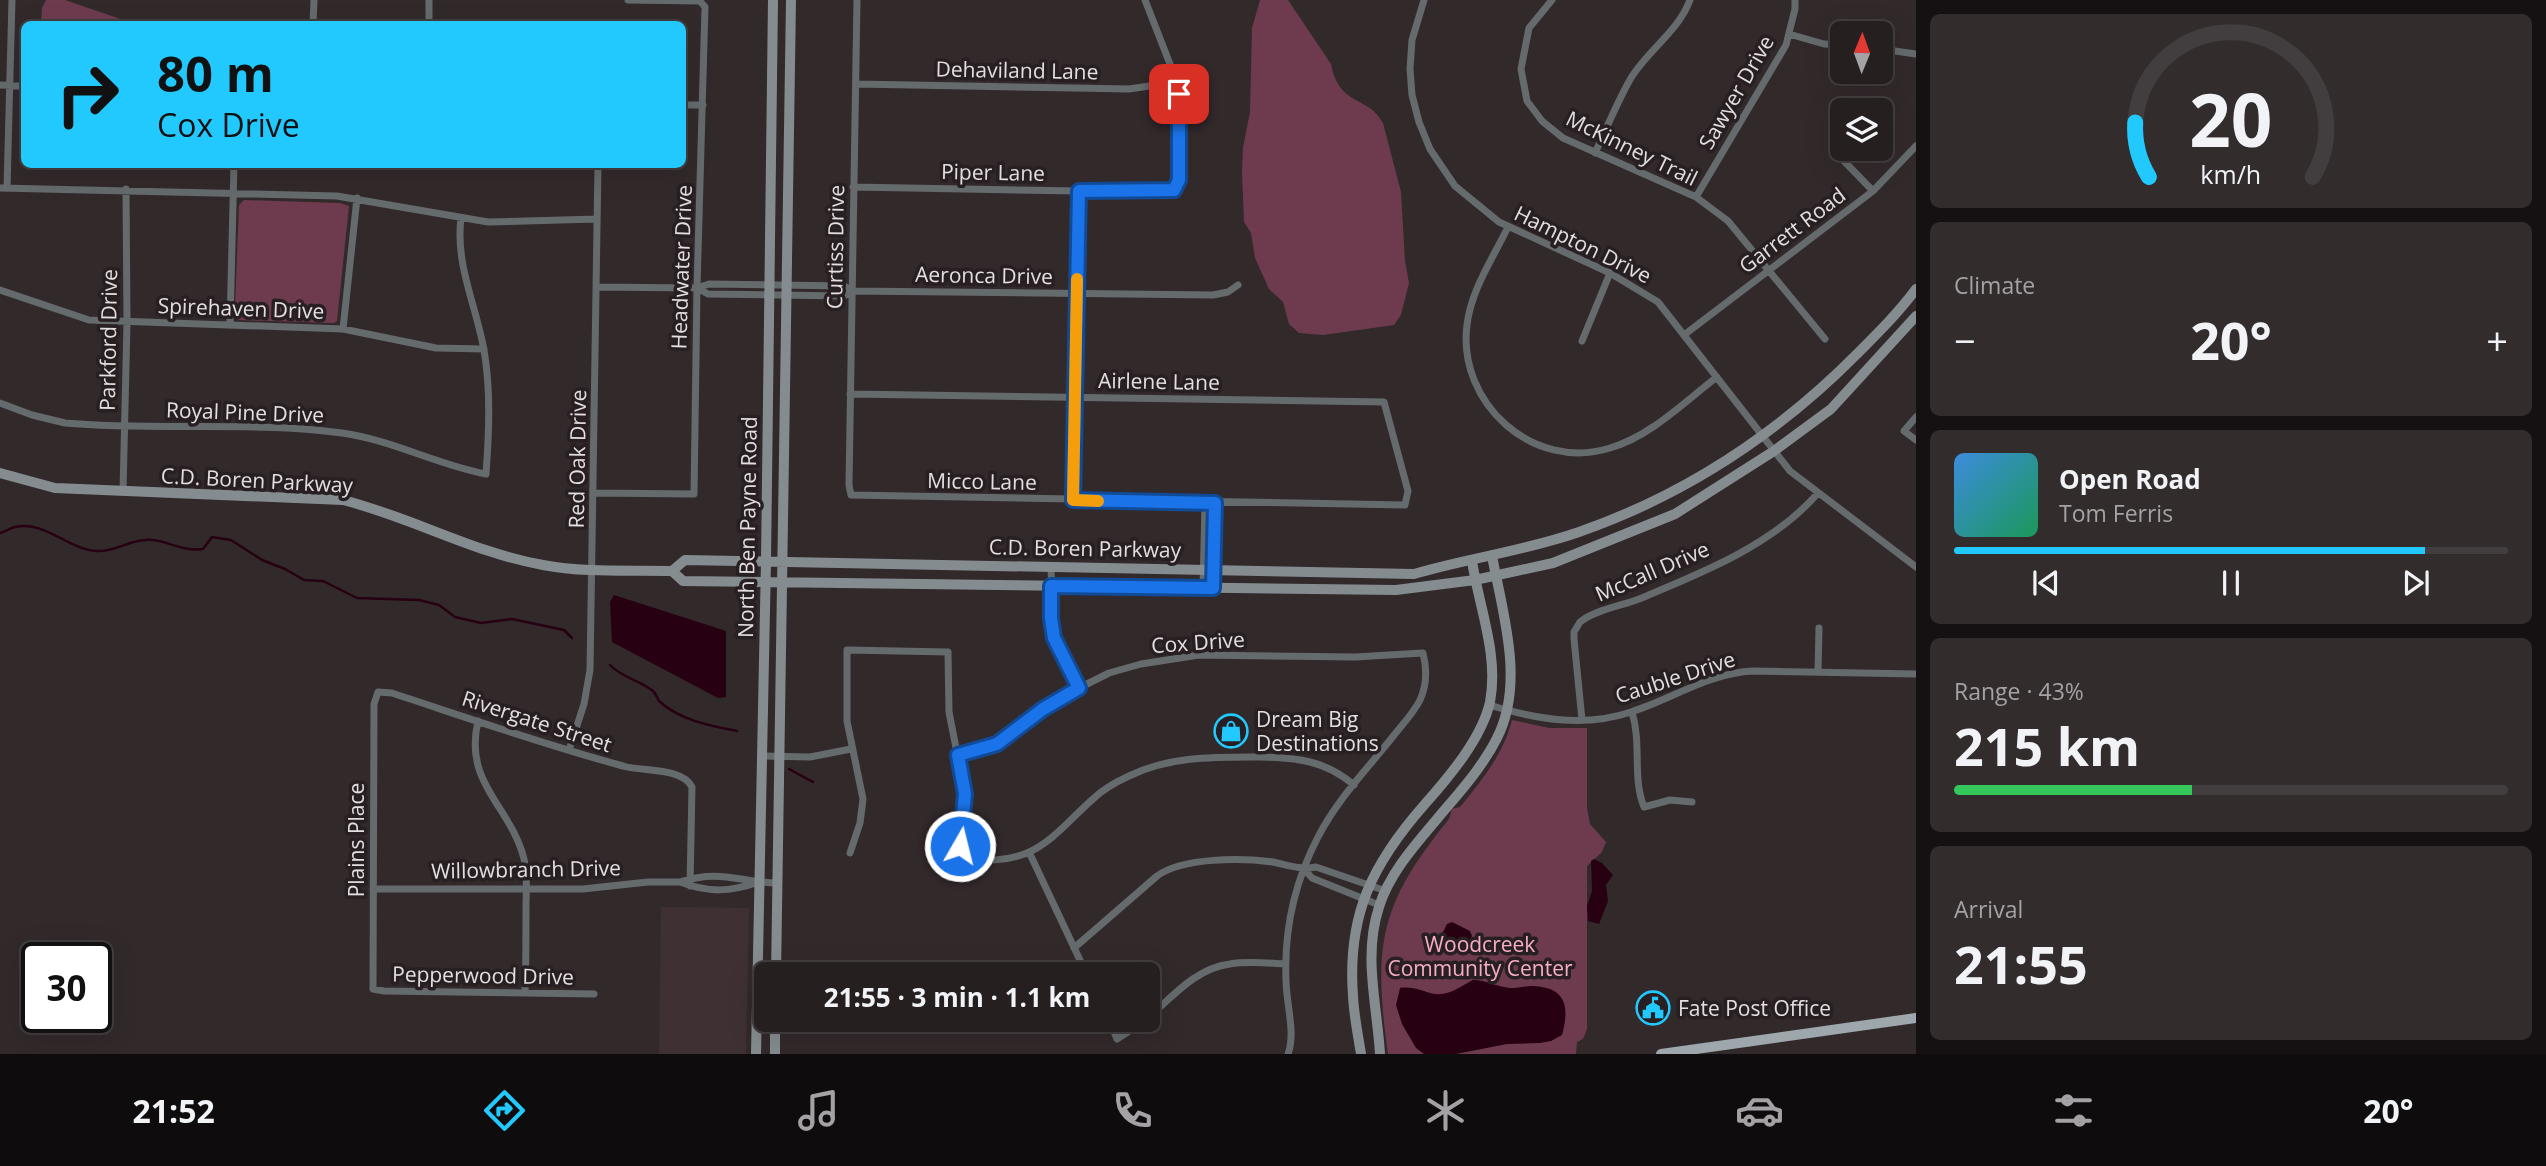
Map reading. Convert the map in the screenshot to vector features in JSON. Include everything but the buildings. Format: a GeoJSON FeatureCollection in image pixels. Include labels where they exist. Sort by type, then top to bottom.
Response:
{"type":"FeatureCollection","features":[{"type":"Feature","properties":{"kind":"main road"},"geometry":{"type":"LineString","coordinates":[[1661,1054],[1916,1018]]}},
{"type":"Feature","properties":{"kind":"street"},"geometry":{"type":"LineString","coordinates":[[12,0],[4,188],[126,189],[357,198],[461,218],[508,222],[597,219]]}},
{"type":"Feature","properties":{"kind":"street"},"geometry":{"type":"LineString","coordinates":[[313,21],[314,0]]}},
{"type":"Feature","properties":{"kind":"street"},"geometry":{"type":"LineString","coordinates":[[429,0],[429,21]]}},
{"type":"Feature","properties":{"kind":"street"},"geometry":{"type":"LineString","coordinates":[[628,0],[701,1]]}},
{"type":"Feature","properties":{"kind":"street","name":"North Ben Payne Road"},"geometry":{"type":"LineString","coordinates":[[756,1054],[773,0]]}},
{"type":"Feature","properties":{"kind":"street","name":"North Ben Payne Road"},"geometry":{"type":"LineString","coordinates":[[776,962],[791,0]]}},
{"type":"Feature","properties":{"kind":"street","name":"Curtiss Drive"},"geometry":{"type":"LineString","coordinates":[[851,495],[850,394],[857,0]]}},
{"type":"Feature","properties":{"kind":"street"},"geometry":{"type":"LineString","coordinates":[[1145,0],[1177,82]]}},
{"type":"Feature","properties":{"kind":"street","name":"Hampton Drive"},"geometry":{"type":"LineString","coordinates":[[1424,0],[1412,40],[1410,69],[1415,108],[1424,135],[1439,164],[1455,186],[1489,216],[1508,227],[1610,273],[1658,302],[1790,471],[1916,567]]}},
{"type":"Feature","properties":{"kind":"street","name":"McKinney Trail"},"geometry":{"type":"LineString","coordinates":[[1552,0],[1529,29],[1521,69],[1527,101],[1542,121],[1563,138],[1696,197],[1728,221],[1825,339]]}},
{"type":"Feature","properties":{"kind":"street"},"geometry":{"type":"LineString","coordinates":[[1595,153],[1632,76],[1672,30],[1690,0]]}},
{"type":"Feature","properties":{"kind":"street","name":"Sawyer Drive"},"geometry":{"type":"LineString","coordinates":[[1696,197],[1774,66],[1789,34],[1795,0]]}},
{"type":"Feature","properties":{"kind":"street","name":"Headwater Drive"},"geometry":{"type":"LineString","coordinates":[[594,493],[694,494],[705,7],[701,1]]}},
{"type":"Feature","properties":{"kind":"street"},"geometry":{"type":"LineString","coordinates":[[1789,34],[1830,45]]}},
{"type":"Feature","properties":{"kind":"street"},"geometry":{"type":"LineString","coordinates":[[1894,51],[1916,54]]}},
{"type":"Feature","properties":{"kind":"street","name":"Dehaviland Lane"},"geometry":{"type":"LineString","coordinates":[[856,84],[1129,89],[1177,82]]}},
{"type":"Feature","properties":{"kind":"street","name":"Piper Lane"},"geometry":{"type":"LineString","coordinates":[[853,187],[1174,190],[1179,180],[1180,105],[1177,82]]}},
{"type":"Feature","properties":{"kind":"street"},"geometry":{"type":"LineString","coordinates":[[0,85],[21,86]]}},
{"type":"Feature","properties":{"kind":"street"},"geometry":{"type":"LineString","coordinates":[[686,105],[703,105]]}},
{"type":"Feature","properties":{"kind":"street","name":"Garrett Road"},"geometry":{"type":"LineString","coordinates":[[1684,335],[1873,191],[1916,146]]}},
{"type":"Feature","properties":{"kind":"street"},"geometry":{"type":"LineString","coordinates":[[1844,161],[1873,191]]}},
{"type":"Feature","properties":{"kind":"street"},"geometry":{"type":"LineString","coordinates":[[230,324],[234,168]]}},
{"type":"Feature","properties":{"kind":"street","name":"Red Oak Drive"},"geometry":{"type":"LineString","coordinates":[[569,750],[584,704],[590,670],[598,168]]}},
{"type":"Feature","properties":{"kind":"street","name":"Parkford Drive"},"geometry":{"type":"LineString","coordinates":[[123,492],[127,323],[126,189]]}},
{"type":"Feature","properties":{"kind":"street"},"geometry":{"type":"LineString","coordinates":[[1073,500],[1079,191]]}},
{"type":"Feature","properties":{"kind":"street"},"geometry":{"type":"LineString","coordinates":[[343,329],[357,198]]}},
{"type":"Feature","properties":{"kind":"street"},"geometry":{"type":"LineString","coordinates":[[461,218],[458,239],[460,257],[484,349]]}},
{"type":"Feature","properties":{"kind":"street"},"geometry":{"type":"LineString","coordinates":[[1508,227],[1472,300],[1466,326],[1466,347],[1469,368],[1478,390],[1496,416],[1510,430],[1529,442],[1551,449],[1576,453],[1608,449],[1648,430],[1717,377]]}},
{"type":"Feature","properties":{"kind":"street"},"geometry":{"type":"LineString","coordinates":[[1582,341],[1610,273]]}},
{"type":"Feature","properties":{"kind":"street","name":"Aeronca Drive"},"geometry":{"type":"LineString","coordinates":[[597,287],[697,288],[709,284],[844,296],[852,291],[1213,295],[1227,292],[1238,285]]}},
{"type":"Feature","properties":{"kind":"street","name":"C.D. Boren Parkway"},"geometry":{"type":"LineString","coordinates":[[0,473],[55,488],[343,500],[371,507],[508,556],[541,565],[593,570],[672,570],[685,560],[1414,573],[1578,533],[1625,514],[1715,468],[1763,436],[1834,377],[1916,289]]}},
{"type":"Feature","properties":{"kind":"street","name":"Spirehaven Drive"},"geometry":{"type":"LineString","coordinates":[[0,290],[89,320],[343,329],[436,348],[484,349]]}},
{"type":"Feature","properties":{"kind":"street"},"geometry":{"type":"LineString","coordinates":[[1906,302],[1916,310]]}},
{"type":"Feature","properties":{"kind":"street","name":"C.D. Boren Parkway"},"geometry":{"type":"LineString","coordinates":[[672,570],[683,581],[1396,590],[1496,576],[1553,563],[1675,514],[1774,451],[1831,409],[1916,316]]}},
{"type":"Feature","properties":{"kind":"street","name":"Royal Pine Drive"},"geometry":{"type":"LineString","coordinates":[[0,402],[50,420],[124,426],[290,429],[344,433],[381,441],[468,471],[486,474],[488,387],[484,349]]}},
{"type":"Feature","properties":{"kind":"street","name":"Airlene Lane"},"geometry":{"type":"LineString","coordinates":[[850,394],[1384,402],[1408,491],[1405,505]]}},
{"type":"Feature","properties":{"kind":"street"},"geometry":{"type":"LineString","coordinates":[[1916,416],[1903,431],[1916,440]]}},
{"type":"Feature","properties":{"kind":"street","name":"McCall Drive"},"geometry":{"type":"LineString","coordinates":[[1582,720],[1574,639],[1574,632],[1580,622],[1691,576],[1753,545],[1789,522],[1818,493]]}},
{"type":"Feature","properties":{"kind":"street","name":"Micco Lane"},"geometry":{"type":"LineString","coordinates":[[851,495],[1405,505]]}},
{"type":"Feature","properties":{"kind":"street"},"geometry":{"type":"LineString","coordinates":[[1205,503],[1209,570]]}},
{"type":"Feature","properties":{"kind":"street"},"geometry":{"type":"LineString","coordinates":[[1208,588],[1215,503]]}},
{"type":"Feature","properties":{"kind":"street"},"geometry":{"type":"LineString","coordinates":[[1380,1054],[1371,965],[1371,939],[1379,905],[1399,868],[1485,759],[1498,737],[1507,710],[1511,665],[1492,556]]}},
{"type":"Feature","properties":{"kind":"street"},"geometry":{"type":"LineString","coordinates":[[1360,1054],[1353,994],[1353,952],[1364,898],[1374,873],[1398,835],[1452,772],[1483,722],[1489,705],[1492,673],[1490,653],[1472,561]]}},
{"type":"Feature","properties":{"kind":"street"},"geometry":{"type":"LineString","coordinates":[[1051,567],[1051,618],[1054,638],[1079,688]]}},
{"type":"Feature","properties":{"kind":"street"},"geometry":{"type":"LineString","coordinates":[[1818,672],[1819,628]]}},
{"type":"Feature","properties":{"kind":"street"},"geometry":{"type":"LineString","coordinates":[[850,853],[860,823],[863,799],[851,749],[846,711],[847,650],[948,652],[948,712],[965,794],[958,859],[997,860],[1028,852],[1048,839],[1110,786],[1143,770],[1168,763],[1206,757],[1301,758],[1328,766],[1354,785],[1326,822],[1304,869],[1290,918],[1285,964],[1292,1042],[1288,1054]]}},
{"type":"Feature","properties":{"kind":"street","name":"Cox Drive"},"geometry":{"type":"LineString","coordinates":[[958,755],[997,744],[1043,709],[1079,688],[1120,670],[1187,656],[1355,657],[1423,653],[1426,677],[1419,702],[1354,785]]}},
{"type":"Feature","properties":{"kind":"street","name":"Cauble Drive"},"geometry":{"type":"LineString","coordinates":[[1489,705],[1541,719],[1582,720],[1632,712],[1732,673],[1916,674]]}},
{"type":"Feature","properties":{"kind":"street","name":"Rivergate Street"},"geometry":{"type":"LineString","coordinates":[[378,692],[392,693],[634,769],[679,775],[687,779],[692,788],[691,882]]}},
{"type":"Feature","properties":{"kind":"street","name":"Plains Place"},"geometry":{"type":"LineString","coordinates":[[373,989],[374,704],[378,692]]}},
{"type":"Feature","properties":{"kind":"street"},"geometry":{"type":"LineString","coordinates":[[1632,712],[1639,740],[1639,792],[1644,807],[1670,800],[1692,802]]}},
{"type":"Feature","properties":{"kind":"street"},"geometry":{"type":"LineString","coordinates":[[478,721],[476,744],[482,778],[486,790],[517,837],[524,862],[525,993]]}},
{"type":"Feature","properties":{"kind":"street"},"geometry":{"type":"LineString","coordinates":[[762,756],[820,756],[851,749]]}},
{"type":"Feature","properties":{"kind":"street"},"geometry":{"type":"LineString","coordinates":[[1413,817],[1427,831]]}},
{"type":"Feature","properties":{"kind":"street"},"geometry":{"type":"LineString","coordinates":[[1028,852],[1081,962]]}},
{"type":"Feature","properties":{"kind":"street"},"geometry":{"type":"LineString","coordinates":[[1074,948],[1151,880],[1175,866],[1206,861],[1265,862],[1304,869],[1316,867],[1386,891]]}},
{"type":"Feature","properties":{"kind":"street"},"geometry":{"type":"LineString","coordinates":[[1304,869],[1312,878],[1379,905]]}},
{"type":"Feature","properties":{"kind":"street","name":"Willowbranch Drive"},"geometry":{"type":"LineString","coordinates":[[373,889],[583,889],[648,882],[691,882],[701,875],[735,876],[760,883],[777,883]]}},
{"type":"Feature","properties":{"kind":"street","name":"Willowbranch Drive"},"geometry":{"type":"LineString","coordinates":[[691,882],[701,890],[737,890],[760,883]]}},
{"type":"Feature","properties":{"kind":"street"},"geometry":{"type":"LineString","coordinates":[[1160,1007],[1184,986],[1208,970],[1232,963],[1285,964]]}},
{"type":"Feature","properties":{"kind":"street","name":"Pepperwood Drive"},"geometry":{"type":"LineString","coordinates":[[373,989],[594,994]]}},
{"type":"Feature","properties":{"kind":"street"},"geometry":{"type":"LineString","coordinates":[[775,1032],[775,1054]]}},
{"type":"Feature","properties":{"kind":"street"},"geometry":{"type":"LineString","coordinates":[[1115,1032],[1118,1039],[1128,1032]]}},
{"type":"Feature","properties":{"kind":"shaded area"},"geometry":{"type":"Polygon","coordinates":[[[614,595],[726,631],[726,697],[718,698],[612,642],[610,602],[614,595]]]}},
{"type":"Feature","properties":{"kind":"shaded area"},"geometry":{"type":"Polygon","coordinates":[[[1594,859],[1613,875],[1606,885],[1608,901],[1599,924],[1588,921],[1587,906],[1592,891],[1591,861],[1594,859]]]}},
{"type":"Feature","properties":{"kind":"shaded area"},"geometry":{"type":"Polygon","coordinates":[[[661,907],[749,908],[746,1054],[659,1054],[661,907]]]}},
{"type":"Feature","properties":{"kind":"shaded area"},"geometry":{"type":"Polygon","coordinates":[[[1452,922],[1470,931],[1472,936],[1466,948],[1461,950],[1442,941],[1441,936],[1447,924],[1452,922]]]}},
{"type":"Feature","properties":{"kind":"shaded area"},"geometry":{"type":"Polygon","coordinates":[[[1473,980],[1510,988],[1543,987],[1559,994],[1565,1007],[1562,1035],[1540,1043],[1507,1044],[1456,1054],[1424,1054],[1416,1048],[1402,1024],[1396,1005],[1400,988],[1440,994],[1455,990],[1473,980]]]}},
{"type":"Feature","properties":{"kind":"green space"},"geometry":{"type":"Polygon","coordinates":[[[46,0],[65,0],[126,21],[41,21],[42,8],[46,0]]]}},
{"type":"Feature","properties":{"kind":"green space"},"geometry":{"type":"Polygon","coordinates":[[[1260,0],[1288,0],[1331,64],[1340,87],[1370,108],[1383,123],[1401,192],[1409,283],[1401,315],[1394,325],[1323,335],[1299,333],[1289,324],[1283,302],[1269,289],[1255,258],[1251,233],[1244,222],[1242,173],[1243,148],[1250,112],[1252,28],[1260,0]]]}},
{"type":"Feature","properties":{"kind":"green space"},"geometry":{"type":"Polygon","coordinates":[[[244,200],[340,203],[349,206],[337,321],[238,320],[235,307],[239,205],[244,200]]]}},
{"type":"Feature","properties":{"kind":"green space","name":"Woodcreek Community Center"},"geometry":{"type":"Polygon","coordinates":[[[1512,720],[1549,728],[1587,728],[1587,808],[1590,824],[1606,842],[1602,852],[1587,866],[1587,1029],[1583,1039],[1577,1042],[1576,1054],[1388,1054],[1381,983],[1382,954],[1395,902],[1426,849],[1449,819],[1452,809],[1460,807],[1491,766],[1503,745],[1512,720]]]}},
{"type":"Feature","properties":{"kind":"waterway"},"geometry":{"type":"LineString","coordinates":[[0,533],[26,526],[46,531],[76,546],[97,551],[145,540],[194,549],[203,549],[212,537],[231,540],[262,560],[304,580],[323,581],[357,598],[419,600],[439,605],[455,617],[481,623],[512,619],[564,630],[572,638]]}},
{"type":"Feature","properties":{"kind":"waterway"},"geometry":{"type":"LineString","coordinates":[[610,665],[648,687],[659,701],[676,713],[737,731]]}},
{"type":"Feature","properties":{"kind":"waterway"},"geometry":{"type":"LineString","coordinates":[[789,769],[813,782]]}},
{"type":"Feature","properties":{"kind":"slow traffic"},"geometry":{"type":"LineString","coordinates":[[1077,279],[1073,500],[1098,501]]}},
{"type":"Feature","properties":{"kind":"place","name":"Dream Big Destinations"},"geometry":{"type":"Point","coordinates":[1231,731]}},
{"type":"Feature","properties":{"kind":"place","name":"Fate Post Office"},"geometry":{"type":"Point","coordinates":[1653,1008]}},
{"type":"Feature","properties":{"kind":"route"},"geometry":{"type":"LineString","coordinates":[[960,846],[965,794],[958,755],[997,744],[1043,709],[1079,688],[1054,638],[1051,624],[1051,586],[1213,588],[1215,503],[1073,500],[1079,191],[1167,192],[1178,187],[1179,94]]}}]}
